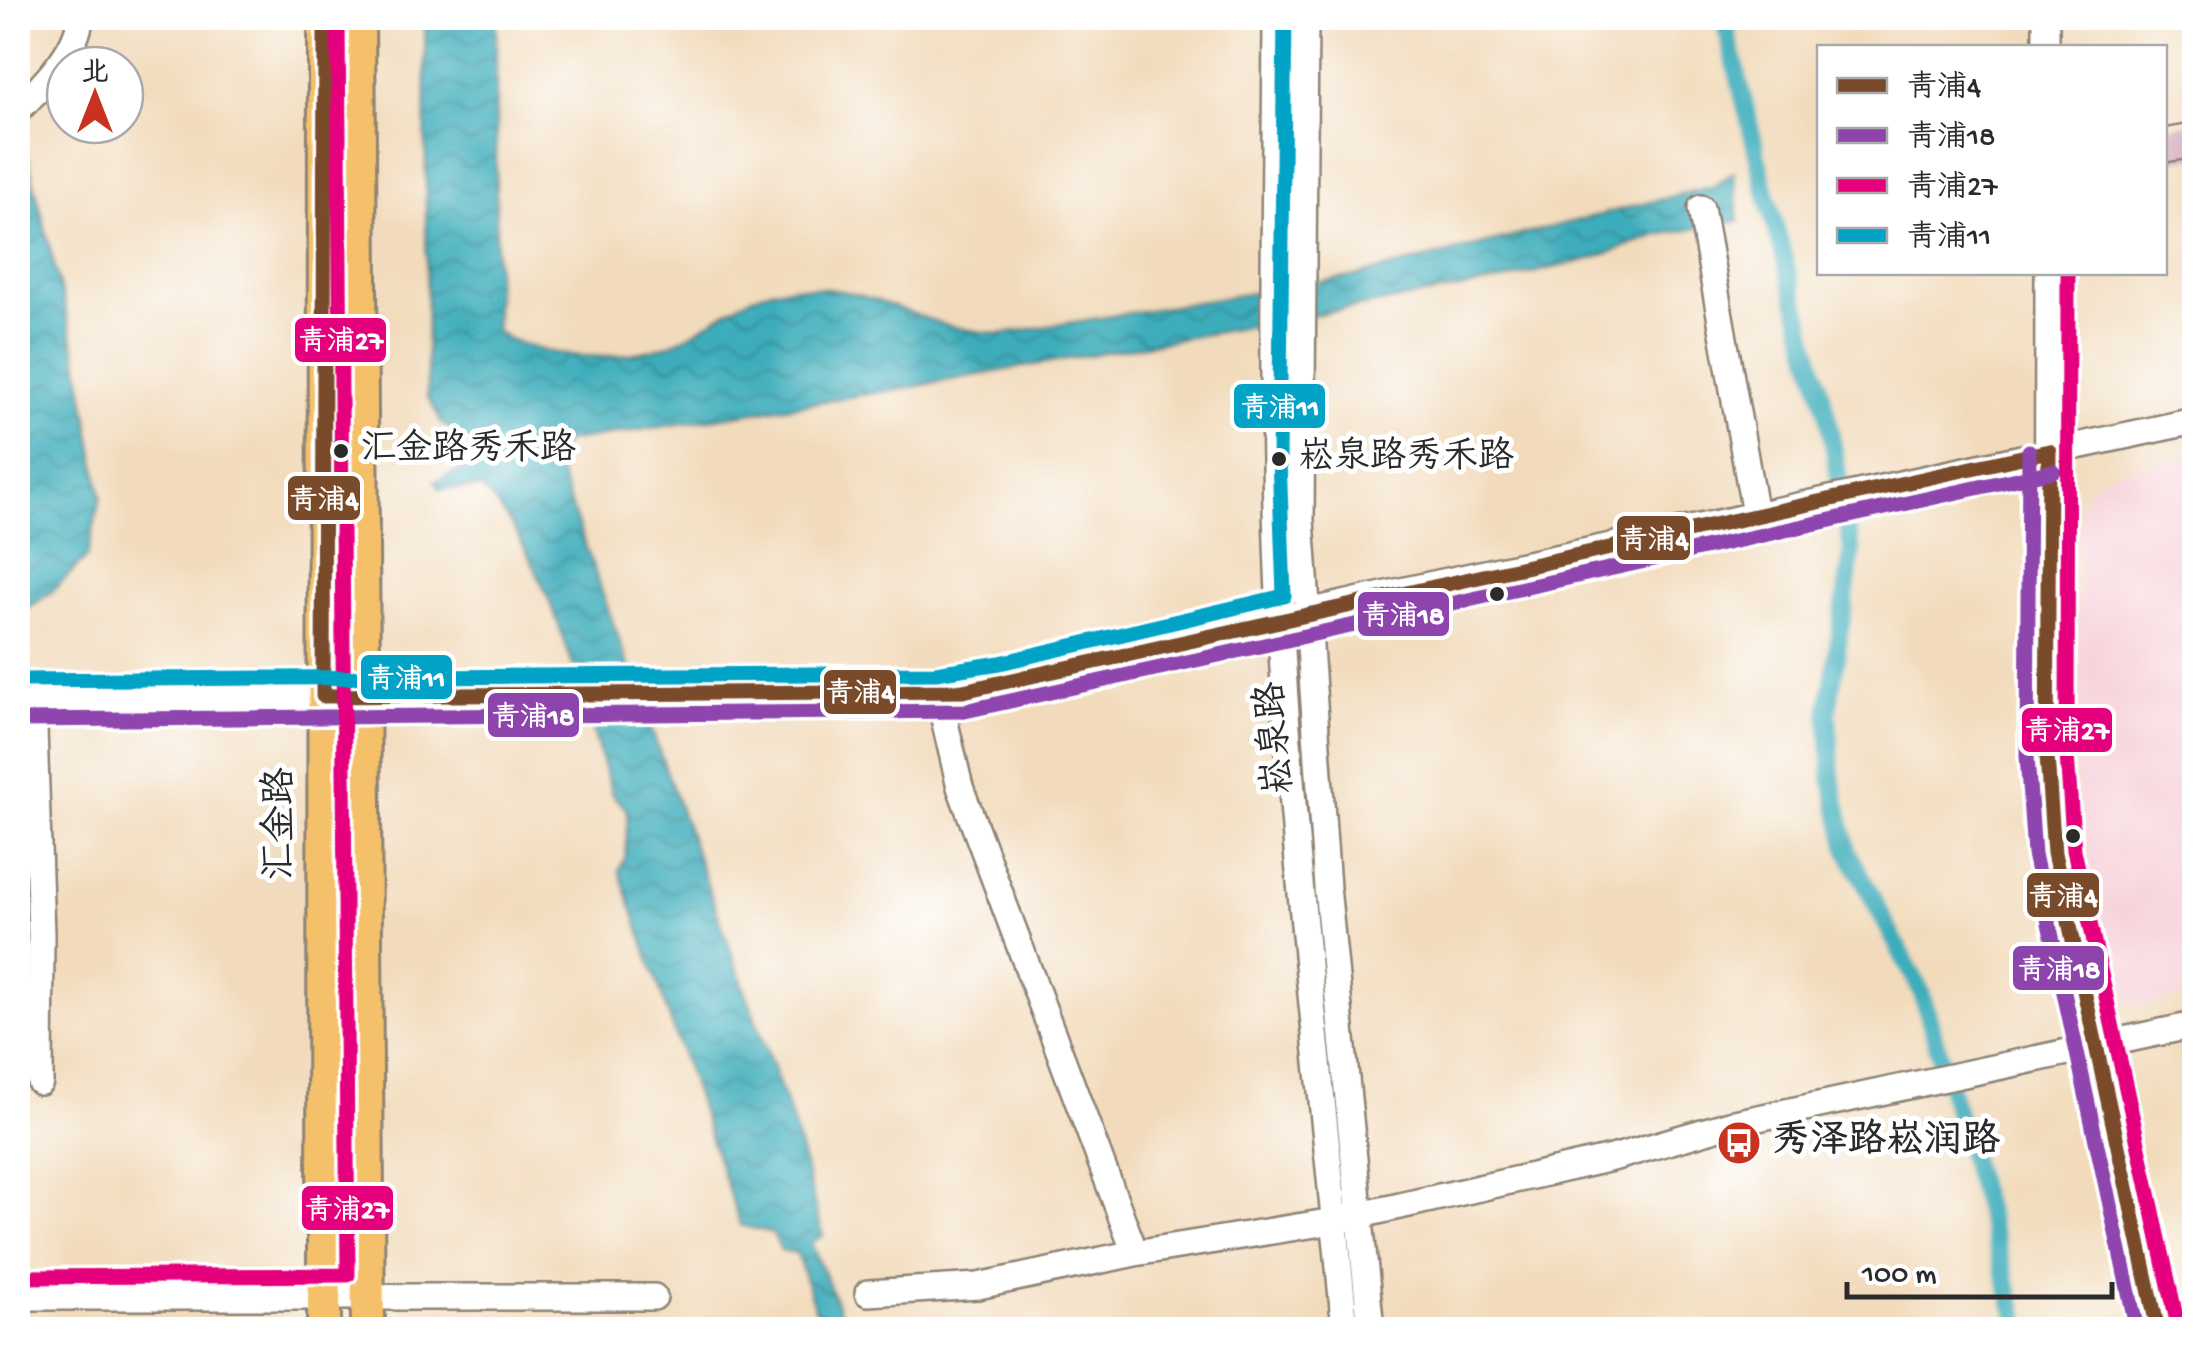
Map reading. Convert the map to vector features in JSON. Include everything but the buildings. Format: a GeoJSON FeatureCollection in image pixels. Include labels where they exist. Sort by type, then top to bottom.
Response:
{"type":"FeatureCollection","features":[{"type":"Feature","properties":{"kind":"main road","name":"汇金路"},"geometry":{"type":"LineString","coordinates":[[324,1330],[325,18]]}},
{"type":"Feature","properties":{"kind":"main road"},"geometry":{"type":"LineString","coordinates":[[358,18],[368,1330]]}},
{"type":"Feature","properties":{"kind":"street"},"geometry":{"type":"LineString","coordinates":[[18,110],[44,84],[79,29],[80,18]]}},
{"type":"Feature","properties":{"kind":"street","name":"崧泉路"},"geometry":{"type":"LineString","coordinates":[[1276,18],[1304,927],[1322,973],[1360,1216],[1372,1330]]}},
{"type":"Feature","properties":{"kind":"street","name":"崧泉路"},"geometry":{"type":"LineString","coordinates":[[1287,280],[1304,18]]}},
{"type":"Feature","properties":{"kind":"street"},"geometry":{"type":"LineString","coordinates":[[2046,18],[2046,45]]}},
{"type":"Feature","properties":{"kind":"street"},"geometry":{"type":"LineString","coordinates":[[1701,208],[1755,514]]}},
{"type":"Feature","properties":{"kind":"street"},"geometry":{"type":"LineString","coordinates":[[2048,275],[2049,806],[2060,894],[2098,1045],[2158,1330]]}},
{"type":"Feature","properties":{"kind":"street"},"geometry":{"type":"LineString","coordinates":[[40,1082],[41,934],[25,700],[938,692],[1004,683],[1293,615],[2194,422]]}},
{"type":"Feature","properties":{"kind":"street","name":"崧泉路"},"geometry":{"type":"LineString","coordinates":[[1293,615],[1331,925],[1322,973],[1334,1221],[1345,1330]]}},
{"type":"Feature","properties":{"kind":"street"},"geometry":{"type":"LineString","coordinates":[[938,692],[960,787],[1135,1253]]}},
{"type":"Feature","properties":{"kind":"street"},"geometry":{"type":"LineString","coordinates":[[868,1293],[978,1286],[1135,1253],[1360,1216],[1903,1086],[2194,1025]]}},
{"type":"Feature","properties":{"kind":"street"},"geometry":{"type":"LineString","coordinates":[[18,1297],[654,1297]]}},
{"type":"Feature","properties":{"kind":"shaded area"},"geometry":{"type":"Polygon","coordinates":[[[2194,455],[2194,995],[2142,1006],[2123,1002],[2112,991],[2081,856],[2075,759],[2079,506],[2094,483],[2111,473],[2194,455]]]}},
{"type":"Feature","properties":{"kind":"water"},"geometry":{"type":"Polygon","coordinates":[[[425,18],[496,18],[496,331],[536,348],[584,356],[632,354],[675,342],[760,293],[791,287],[851,293],[946,325],[1000,334],[1357,276],[1714,186],[1734,172],[1739,221],[1658,235],[1594,258],[1492,283],[900,389],[564,442],[555,461],[794,1126],[823,1236],[811,1242],[847,1329],[821,1329],[797,1253],[781,1250],[772,1233],[740,1225],[619,870],[625,857],[628,810],[612,794],[545,590],[506,517],[482,488],[440,489],[435,481],[478,463],[479,451],[442,423],[427,396],[425,18]]]}},
{"type":"Feature","properties":{"kind":"water"},"geometry":{"type":"Polygon","coordinates":[[[18,118],[79,365],[101,496],[87,557],[50,593],[18,615],[18,118]]]}},
{"type":"Feature","properties":{"kind":"waterway"},"geometry":{"type":"LineString","coordinates":[[1724,18],[1766,193],[1827,412],[1852,551],[1828,713],[1832,780],[1848,851],[1921,991],[2021,1330]]}},
{"type":"Feature","properties":{"kind":"transit line","name":"青浦4"},"geometry":{"type":"LineString","coordinates":[[325,18],[323,696],[963,691],[2049,451]]}},
{"type":"Feature","properties":{"kind":"transit line","name":"青浦27"},"geometry":{"type":"LineString","coordinates":[[18,1277],[348,1275],[338,18]]}},
{"type":"Feature","properties":{"kind":"transit line","name":"青浦11"},"geometry":{"type":"LineString","coordinates":[[18,680],[936,673],[1000,663],[1284,596],[1279,458],[1285,18]]}},
{"type":"Feature","properties":{"kind":"transit line","name":"青浦27"},"geometry":{"type":"LineString","coordinates":[[2068,275],[2067,755],[2074,850],[2178,1326]]}},
{"type":"Feature","properties":{"kind":"transit line","name":"青浦18"},"geometry":{"type":"LineString","coordinates":[[2029,451],[2027,756],[2034,854],[2137,1330]]}},
{"type":"Feature","properties":{"kind":"transit line","name":"青浦4"},"geometry":{"type":"LineString","coordinates":[[2049,451],[2047,756],[2054,853],[2158,1330]]}},
{"type":"Feature","properties":{"kind":"transit line","name":"青浦18"},"geometry":{"type":"LineString","coordinates":[[18,720],[965,711],[2053,471]]}},
{"type":"Feature","properties":{"kind":"place","name":"汇金路秀禾路"},"geometry":{"type":"Point","coordinates":[341,451]}},
{"type":"Feature","properties":{"kind":"place","name":"崧泉路秀禾路"},"geometry":{"type":"Point","coordinates":[1279,459]}},
{"type":"Feature","properties":{"kind":"place","name":"秀泽路崧润路"},"geometry":{"type":"Point","coordinates":[1739,1143]}}]}
